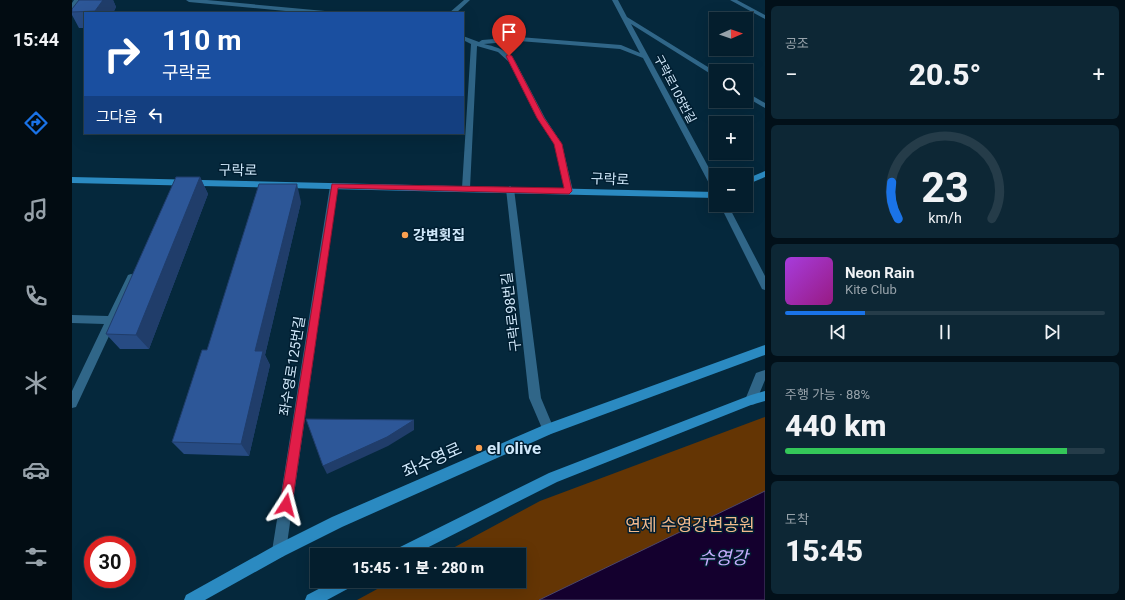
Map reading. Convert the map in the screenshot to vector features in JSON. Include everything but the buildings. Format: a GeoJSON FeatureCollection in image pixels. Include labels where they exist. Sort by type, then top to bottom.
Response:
{"type":"FeatureCollection","features":[{"type":"Feature","properties":{"kind":"main road"},"geometry":{"type":"LineString","coordinates":[[753,179],[765,174]]}},
{"type":"Feature","properties":{"kind":"main road","name":"구락로"},"geometry":{"type":"LineString","coordinates":[[72,180],[175,186],[466,188],[709,195]]}},
{"type":"Feature","properties":{"kind":"main road","name":"좌수영로"},"geometry":{"type":"LineString","coordinates":[[191,600],[279,551],[337,522],[548,429],[765,350]]}},
{"type":"Feature","properties":{"kind":"main road"},"geometry":{"type":"LineString","coordinates":[[413,548],[553,477],[751,400],[765,396]]}},
{"type":"Feature","properties":{"kind":"main road"},"geometry":{"type":"LineString","coordinates":[[312,600],[335,588]]}},
{"type":"Feature","properties":{"kind":"street"},"geometry":{"type":"LineString","coordinates":[[72,7],[77,0]]}},
{"type":"Feature","properties":{"kind":"street"},"geometry":{"type":"LineString","coordinates":[[189,0],[315,12]]}},
{"type":"Feature","properties":{"kind":"street"},"geometry":{"type":"LineString","coordinates":[[276,8],[283,0]]}},
{"type":"Feature","properties":{"kind":"street"},"geometry":{"type":"LineString","coordinates":[[453,12],[468,0]]}},
{"type":"Feature","properties":{"kind":"street","name":"구락로105번길"},"geometry":{"type":"LineString","coordinates":[[615,0],[709,176]]}},
{"type":"Feature","properties":{"kind":"street"},"geometry":{"type":"LineString","coordinates":[[732,0],[765,16]]}},
{"type":"Feature","properties":{"kind":"street"},"geometry":{"type":"LineString","coordinates":[[625,18],[709,71]]}},
{"type":"Feature","properties":{"kind":"street"},"geometry":{"type":"LineString","coordinates":[[464,38],[498,50],[509,56],[541,118],[558,144],[569,191]]}},
{"type":"Feature","properties":{"kind":"street"},"geometry":{"type":"LineString","coordinates":[[474,43],[519,39],[621,46],[645,57]]}},
{"type":"Feature","properties":{"kind":"street"},"geometry":{"type":"LineString","coordinates":[[466,188],[474,43]]}},
{"type":"Feature","properties":{"kind":"street"},"geometry":{"type":"LineString","coordinates":[[753,98],[765,106]]}},
{"type":"Feature","properties":{"kind":"street","name":"좌수영로125번길"},"geometry":{"type":"LineString","coordinates":[[279,551],[334,186]]}},
{"type":"Feature","properties":{"kind":"street","name":"구락로98번길"},"geometry":{"type":"LineString","coordinates":[[510,189],[535,398],[548,429]]}},
{"type":"Feature","properties":{"kind":"street"},"geometry":{"type":"LineString","coordinates":[[728,212],[765,286]]}},
{"type":"Feature","properties":{"kind":"street"},"geometry":{"type":"LineString","coordinates":[[72,403],[134,272]]}},
{"type":"Feature","properties":{"kind":"street"},"geometry":{"type":"LineString","coordinates":[[72,319],[111,320]]}},
{"type":"Feature","properties":{"kind":"street"},"geometry":{"type":"LineString","coordinates":[[751,400],[760,377],[765,375]]}},
{"type":"Feature","properties":{"kind":"green space","name":"연제 수영강변공원"},"geometry":{"type":"Polygon","coordinates":[[[765,417],[765,600],[357,600],[379,588],[526,588],[526,548],[453,548],[540,501],[765,417]]]}},
{"type":"Feature","properties":{"kind":"water","name":"수영강"},"geometry":{"type":"Polygon","coordinates":[[[765,491],[765,600],[539,600],[765,491]]]}},
{"type":"Feature","properties":{"kind":"place","name":"강변횟집"},"geometry":{"type":"Point","coordinates":[405,235]}},
{"type":"Feature","properties":{"kind":"place","name":"el olive"},"geometry":{"type":"Point","coordinates":[479,448]}},
{"type":"Feature","properties":{"kind":"route"},"geometry":{"type":"LineString","coordinates":[[286,505],[334,186],[569,191],[558,144],[541,118],[509,56]]}}]}
